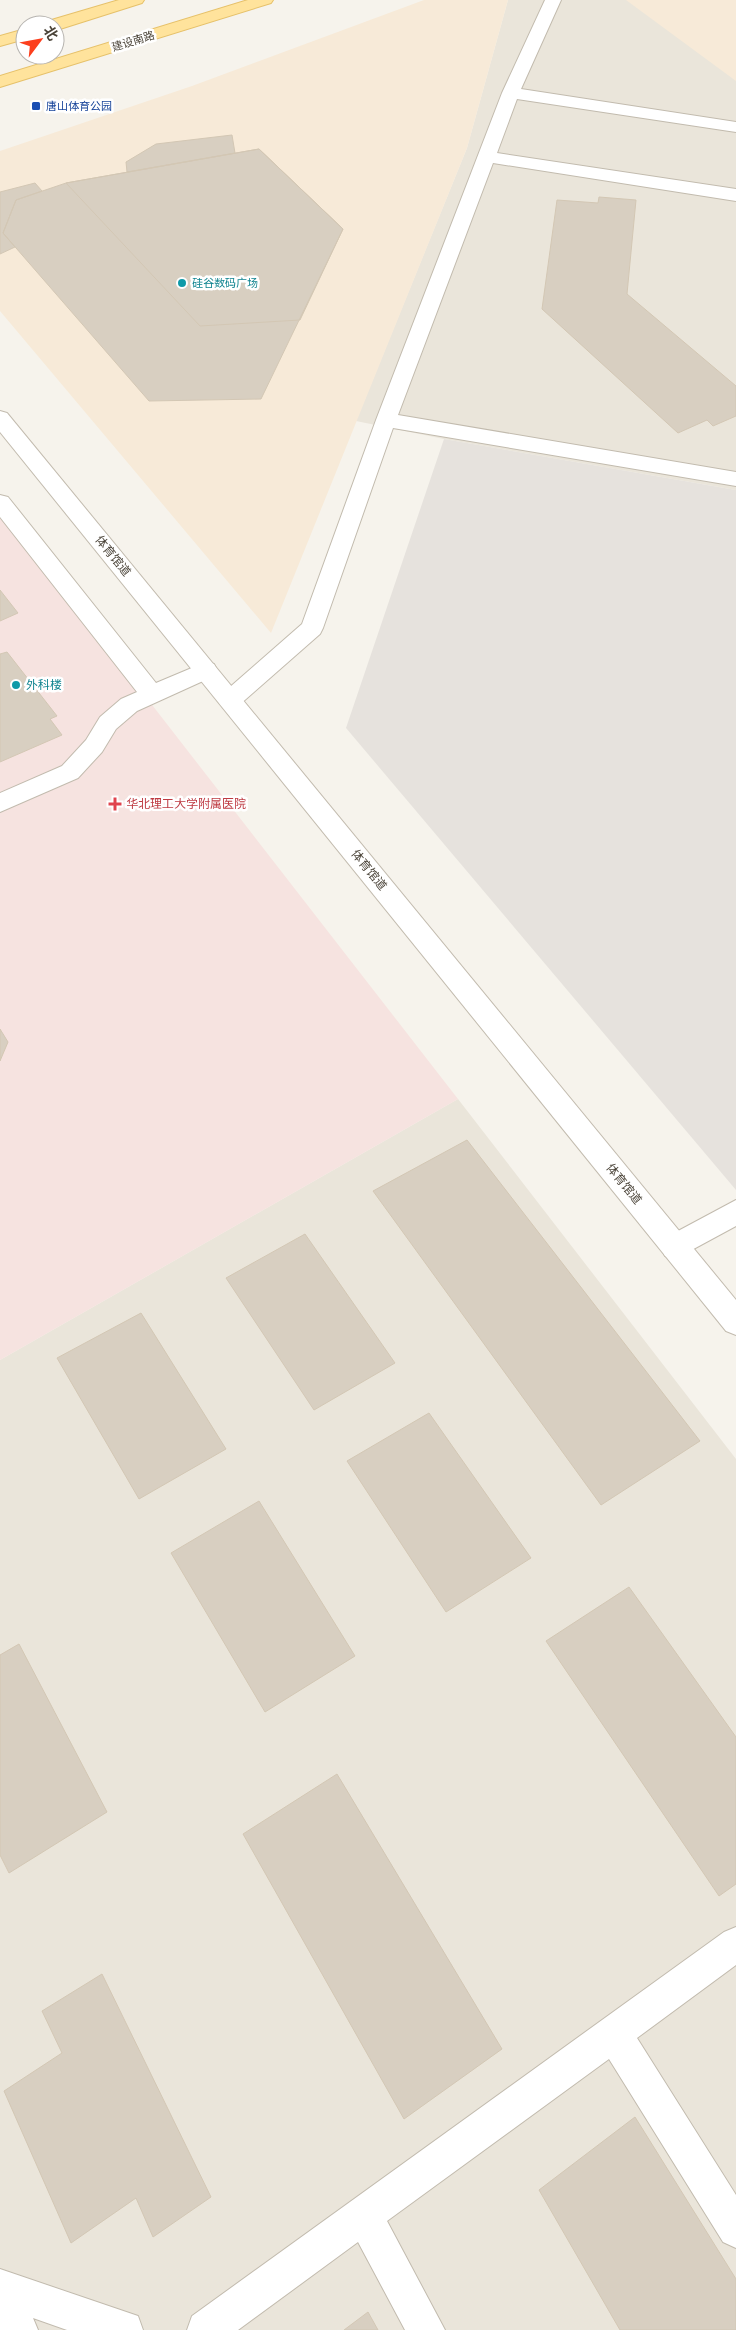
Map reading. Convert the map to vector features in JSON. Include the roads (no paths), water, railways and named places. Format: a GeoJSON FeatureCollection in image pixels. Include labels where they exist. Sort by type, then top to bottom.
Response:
{"type":"FeatureCollection","features":[{"type":"Feature","properties":{"kind":"main road"},"geometry":{"type":"LineString","coordinates":[[65,22],[136,0]]}},
{"type":"Feature","properties":{"kind":"main road","name":"建设南路"},"geometry":{"type":"LineString","coordinates":[[0,82],[266,0]]}},
{"type":"Feature","properties":{"kind":"main road"},"geometry":{"type":"LineString","coordinates":[[0,41],[15,37]]}},
{"type":"Feature","properties":{"kind":"street"},"geometry":{"type":"LineString","coordinates":[[230,700],[312,628],[386,420],[511,93],[554,0]]}},
{"type":"Feature","properties":{"kind":"street"},"geometry":{"type":"LineString","coordinates":[[511,93],[736,127]]}},
{"type":"Feature","properties":{"kind":"street"},"geometry":{"type":"LineString","coordinates":[[488,157],[736,195]]}},
{"type":"Feature","properties":{"kind":"street","name":"体育馆道"},"geometry":{"type":"LineString","coordinates":[[0,418],[736,1322]]}},
{"type":"Feature","properties":{"kind":"street"},"geometry":{"type":"LineString","coordinates":[[386,420],[736,479]]}},
{"type":"Feature","properties":{"kind":"street"},"geometry":{"type":"LineString","coordinates":[[0,502],[152,695]]}},
{"type":"Feature","properties":{"kind":"street"},"geometry":{"type":"LineString","coordinates":[[0,803],[70,772],[94,746],[108,723],[128,705],[206,670]]}},
{"type":"Feature","properties":{"kind":"street"},"geometry":{"type":"LineString","coordinates":[[675,1247],[736,1212]]}},
{"type":"Feature","properties":{"kind":"street"},"geometry":{"type":"LineString","coordinates":[[206,2330],[736,1944]]}},
{"type":"Feature","properties":{"kind":"street"},"geometry":{"type":"LineString","coordinates":[[613,2033],[736,2229]]}},
{"type":"Feature","properties":{"kind":"street"},"geometry":{"type":"LineString","coordinates":[[364,2215],[426,2330]]}},
{"type":"Feature","properties":{"kind":"street"},"geometry":{"type":"LineString","coordinates":[[0,2288],[19,2330]]}},
{"type":"Feature","properties":{"kind":"street"},"geometry":{"type":"LineString","coordinates":[[0,2288],[124,2330]]}},
{"type":"Feature","properties":{"kind":"place","name":"唐山体育公园"},"geometry":{"type":"Point","coordinates":[36,106]}},
{"type":"Feature","properties":{"kind":"place","name":"硅谷数码广场"},"geometry":{"type":"Point","coordinates":[182,283]}},
{"type":"Feature","properties":{"kind":"place","name":"外科楼"},"geometry":{"type":"Point","coordinates":[16,685]}},
{"type":"Feature","properties":{"kind":"place","name":"华北理工大学附属医院"},"geometry":{"type":"Point","coordinates":[115,804]}}]}
